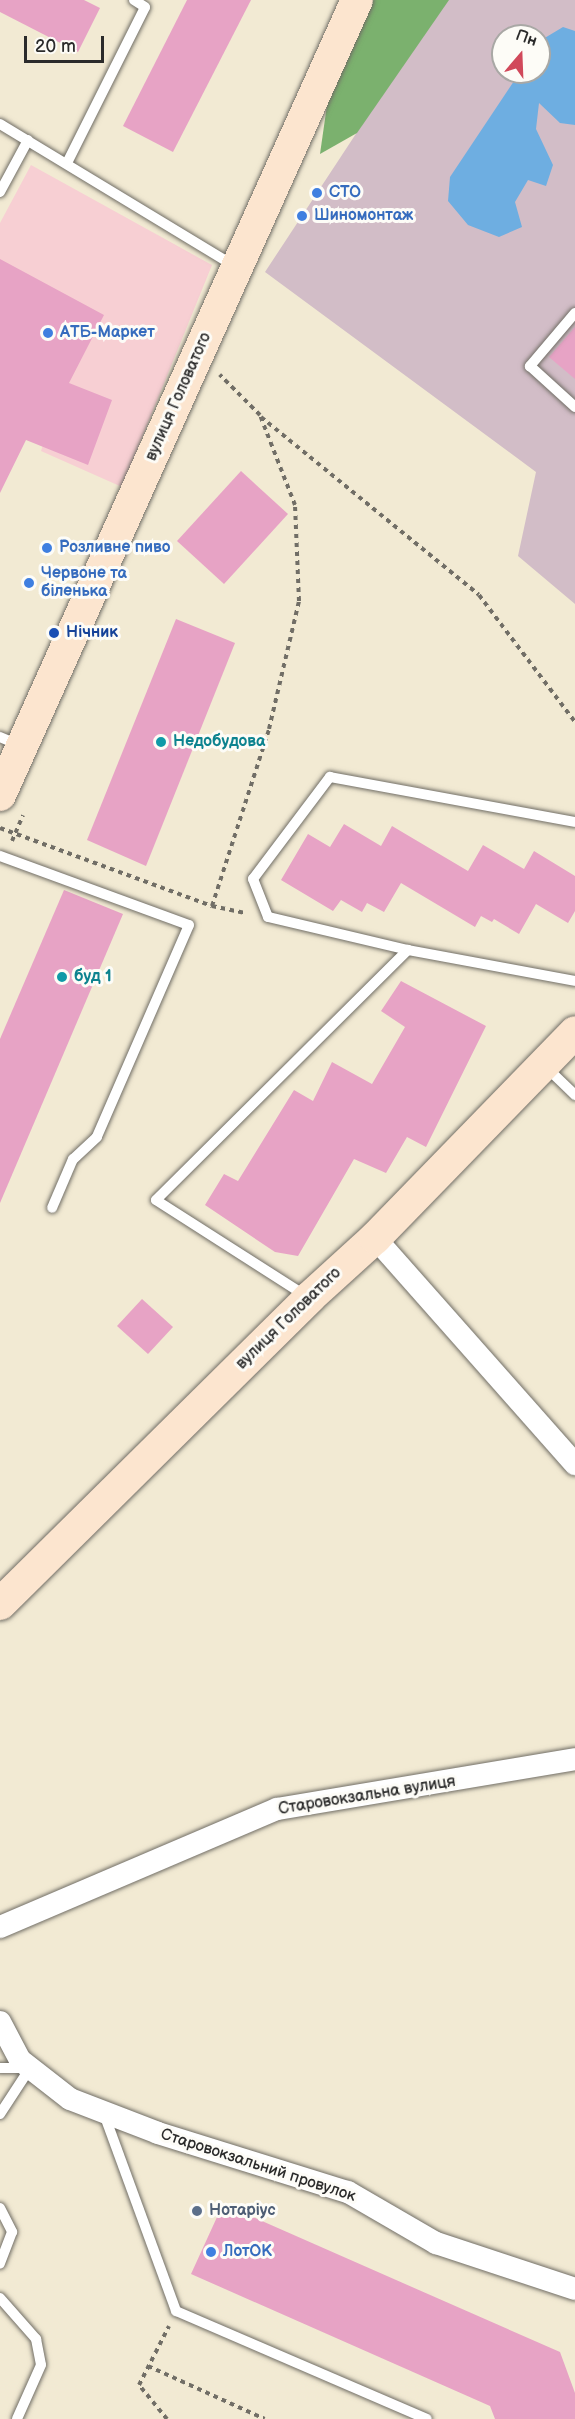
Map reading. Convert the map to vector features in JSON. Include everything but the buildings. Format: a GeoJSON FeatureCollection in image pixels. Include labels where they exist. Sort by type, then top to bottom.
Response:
{"type":"FeatureCollection","features":[{"type":"Feature","properties":{"kind":"street","name":"вулиця Головатого"},"geometry":{"type":"LineString","coordinates":[[0,795],[11,741],[199,354],[357,0]]}},
{"type":"Feature","properties":{"kind":"street","name":"вулиця Головатого"},"geometry":{"type":"LineString","coordinates":[[0,1604],[309,1298],[375,1238],[575,1032]]}},
{"type":"Feature","properties":{"kind":"street"},"geometry":{"type":"LineString","coordinates":[[375,1238],[575,1464]]}},
{"type":"Feature","properties":{"kind":"street","name":"Старовокзальна вулиця"},"geometry":{"type":"LineString","coordinates":[[0,1927],[277,1809],[575,1760]]}},
{"type":"Feature","properties":{"kind":"street","name":"Старовокзальний провулок"},"geometry":{"type":"LineString","coordinates":[[0,2022],[20,2060],[70,2099],[103,2112],[348,2192],[436,2243],[575,2289]]}},
{"type":"Feature","properties":{"kind":"lane"},"geometry":{"type":"LineString","coordinates":[[67,163],[147,3],[134,0]]}},
{"type":"Feature","properties":{"kind":"lane"},"geometry":{"type":"LineString","coordinates":[[0,124],[236,268]]}},
{"type":"Feature","properties":{"kind":"lane"},"geometry":{"type":"LineString","coordinates":[[0,192],[28,140]]}},
{"type":"Feature","properties":{"kind":"lane"},"geometry":{"type":"LineString","coordinates":[[575,313],[530,366],[575,407]]}},
{"type":"Feature","properties":{"kind":"lane"},"geometry":{"type":"LineString","coordinates":[[575,822],[330,777],[253,879],[268,917],[408,950],[575,981]]}},
{"type":"Feature","properties":{"kind":"lane"},"geometry":{"type":"LineString","coordinates":[[0,856],[189,925],[97,1137],[73,1159],[52,1208]]}},
{"type":"Feature","properties":{"kind":"lane"},"geometry":{"type":"LineString","coordinates":[[309,1298],[156,1200],[408,950]]}},
{"type":"Feature","properties":{"kind":"lane"},"geometry":{"type":"LineString","coordinates":[[543,1064],[575,1095]]}},
{"type":"Feature","properties":{"kind":"lane"},"geometry":{"type":"LineString","coordinates":[[0,2068],[30,2068]]}},
{"type":"Feature","properties":{"kind":"lane"},"geometry":{"type":"LineString","coordinates":[[0,2114],[30,2068]]}},
{"type":"Feature","properties":{"kind":"lane"},"geometry":{"type":"LineString","coordinates":[[103,2112],[176,2311],[427,2419]]}},
{"type":"Feature","properties":{"kind":"lane"},"geometry":{"type":"LineString","coordinates":[[0,2208],[12,2232],[0,2264]]}},
{"type":"Feature","properties":{"kind":"lane"},"geometry":{"type":"LineString","coordinates":[[0,2298],[36,2339],[41,2365],[17,2419]]}},
{"type":"Feature","properties":{"kind":"path"},"geometry":{"type":"LineString","coordinates":[[199,354],[260,416],[479,595],[575,722]]}},
{"type":"Feature","properties":{"kind":"path"},"geometry":{"type":"LineString","coordinates":[[212,906],[269,729],[299,601],[295,505],[260,416]]}},
{"type":"Feature","properties":{"kind":"path"},"geometry":{"type":"LineString","coordinates":[[0,828],[212,906],[268,917]]}},
{"type":"Feature","properties":{"kind":"path"},"geometry":{"type":"LineString","coordinates":[[166,2419],[139,2385],[176,2311]]}},
{"type":"Feature","properties":{"kind":"path"},"geometry":{"type":"LineString","coordinates":[[148,2366],[264,2419]]}},
{"type":"Feature","properties":{"kind":"shaded area"},"geometry":{"type":"Polygon","coordinates":[[[444,0],[575,0],[575,604],[518,556],[536,472],[265,272],[444,0]]]}},
{"type":"Feature","properties":{"kind":"shaded area"},"geometry":{"type":"Polygon","coordinates":[[[31,165],[212,265],[122,487],[41,451],[58,398],[0,365],[0,223],[31,165]]]}},
{"type":"Feature","properties":{"kind":"green space"},"geometry":{"type":"Polygon","coordinates":[[[373,0],[449,0],[357,133],[320,154],[327,105],[373,0]]]}},
{"type":"Feature","properties":{"kind":"water"},"geometry":{"type":"Polygon","coordinates":[[[563,27],[575,31],[575,125],[560,123],[539,103],[536,129],[553,165],[546,186],[528,180],[515,202],[522,227],[499,237],[468,225],[448,201],[450,177],[512,84],[551,84],[551,34],[563,27]]]}},
{"type":"Feature","properties":{"kind":"place","name":"СТО"},"geometry":{"type":"Point","coordinates":[317,193]}},
{"type":"Feature","properties":{"kind":"place","name":"Шиномонтаж"},"geometry":{"type":"Point","coordinates":[302,216]}},
{"type":"Feature","properties":{"kind":"place","name":"АТБ-Маркет"},"geometry":{"type":"Point","coordinates":[48,333]}},
{"type":"Feature","properties":{"kind":"place","name":"Розливне пиво"},"geometry":{"type":"Point","coordinates":[47,548]}},
{"type":"Feature","properties":{"kind":"place","name":"Червоне та біленька"},"geometry":{"type":"Point","coordinates":[29,583]}},
{"type":"Feature","properties":{"kind":"place","name":"Нічник"},"geometry":{"type":"Point","coordinates":[54,633]}},
{"type":"Feature","properties":{"kind":"place","name":"Недобудова"},"geometry":{"type":"Point","coordinates":[161,742]}},
{"type":"Feature","properties":{"kind":"place","name":"буд 1"},"geometry":{"type":"Point","coordinates":[62,977]}},
{"type":"Feature","properties":{"kind":"place","name":"Нотаріус"},"geometry":{"type":"Point","coordinates":[197,2211]}},
{"type":"Feature","properties":{"kind":"place","name":"ЛотОК"},"geometry":{"type":"Point","coordinates":[211,2252]}}]}
